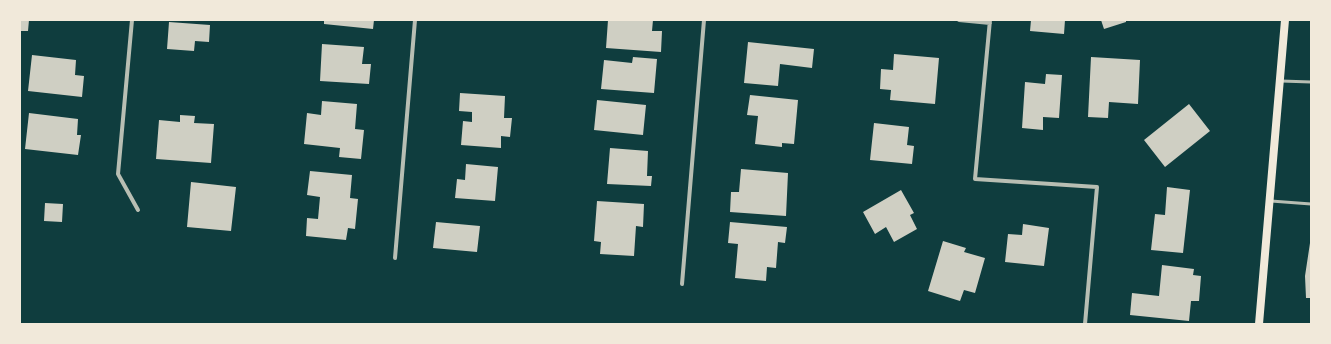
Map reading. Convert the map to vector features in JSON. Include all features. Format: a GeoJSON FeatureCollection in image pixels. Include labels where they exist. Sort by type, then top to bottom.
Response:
{"type":"FeatureCollection","features":[{"type":"Feature","properties":{"kind":"main road"},"geometry":{"type":"LineString","coordinates":[[1259,324],[1285,20]]}},
{"type":"Feature","properties":{"kind":"street"},"geometry":{"type":"LineString","coordinates":[[132,20],[118,174],[138,210]]}},
{"type":"Feature","properties":{"kind":"street"},"geometry":{"type":"LineString","coordinates":[[395,258],[415,20]]}},
{"type":"Feature","properties":{"kind":"street"},"geometry":{"type":"LineString","coordinates":[[682,284],[704,20]]}},
{"type":"Feature","properties":{"kind":"street"},"geometry":{"type":"LineString","coordinates":[[959,20],[990,21],[975,179],[1097,188],[1085,324]]}},
{"type":"Feature","properties":{"kind":"lane"},"geometry":{"type":"LineString","coordinates":[[1280,80],[1311,82]]}},
{"type":"Feature","properties":{"kind":"lane"},"geometry":{"type":"LineString","coordinates":[[1269,201],[1311,204]]}},
{"type":"Feature","properties":{"kind":"building"},"geometry":{"type":"Polygon","coordinates":[[[20,20],[29,20],[28,31],[20,31],[20,20]]]}},
{"type":"Feature","properties":{"kind":"building"},"geometry":{"type":"Polygon","coordinates":[[[324,20],[374,20],[373,29],[324,24],[324,20]]]}},
{"type":"Feature","properties":{"kind":"building"},"geometry":{"type":"Polygon","coordinates":[[[608,20],[653,20],[652,31],[662,31],[661,52],[606,48],[608,20]]]}},
{"type":"Feature","properties":{"kind":"building"},"geometry":{"type":"Polygon","coordinates":[[[1031,20],[1065,20],[1064,34],[1030,31],[1031,20]]]}},
{"type":"Feature","properties":{"kind":"building"},"geometry":{"type":"Polygon","coordinates":[[[1101,20],[1126,20],[1126,22],[1104,29],[1101,20]]]}},
{"type":"Feature","properties":{"kind":"building"},"geometry":{"type":"Polygon","coordinates":[[[169,22],[210,25],[209,42],[195,41],[194,51],[167,49],[169,22]]]}},
{"type":"Feature","properties":{"kind":"building"},"geometry":{"type":"Polygon","coordinates":[[[748,42],[814,49],[812,68],[780,64],[778,86],[744,83],[748,42]]]}},
{"type":"Feature","properties":{"kind":"building"},"geometry":{"type":"Polygon","coordinates":[[[322,44],[364,47],[362,64],[371,64],[369,84],[320,81],[322,44]]]}},
{"type":"Feature","properties":{"kind":"building"},"geometry":{"type":"Polygon","coordinates":[[[894,54],[939,58],[935,104],[890,100],[891,90],[880,89],[881,69],[893,70],[894,54]]]}},
{"type":"Feature","properties":{"kind":"building"},"geometry":{"type":"Polygon","coordinates":[[[32,55],[76,60],[75,75],[84,76],[82,97],[28,91],[32,55]]]}},
{"type":"Feature","properties":{"kind":"building"},"geometry":{"type":"Polygon","coordinates":[[[633,57],[657,59],[654,93],[601,89],[604,60],[632,63],[633,57]]]}},
{"type":"Feature","properties":{"kind":"building"},"geometry":{"type":"Polygon","coordinates":[[[1091,57],[1140,60],[1138,104],[1109,102],[1108,118],[1088,117],[1091,57]]]}},
{"type":"Feature","properties":{"kind":"building"},"geometry":{"type":"Polygon","coordinates":[[[1046,74],[1062,75],[1059,118],[1043,117],[1043,130],[1022,128],[1025,82],[1045,84],[1046,74]]]}},
{"type":"Feature","properties":{"kind":"building"},"geometry":{"type":"Polygon","coordinates":[[[460,93],[505,96],[504,118],[512,118],[510,137],[501,136],[501,148],[461,145],[463,121],[472,122],[472,112],[459,111],[460,93]]]}},
{"type":"Feature","properties":{"kind":"building"},"geometry":{"type":"Polygon","coordinates":[[[750,95],[798,100],[794,144],[782,143],[782,147],[755,144],[758,116],[747,115],[750,95]]]}},
{"type":"Feature","properties":{"kind":"building"},"geometry":{"type":"Polygon","coordinates":[[[597,100],[646,105],[643,135],[594,130],[597,100]]]}},
{"type":"Feature","properties":{"kind":"building"},"geometry":{"type":"Polygon","coordinates":[[[322,101],[357,104],[355,129],[364,130],[361,159],[339,157],[340,148],[304,144],[307,113],[321,115],[322,101]]]}},
{"type":"Feature","properties":{"kind":"building"},"geometry":{"type":"Polygon","coordinates":[[[1189,104],[1210,131],[1165,167],[1144,140],[1189,104]]]}},
{"type":"Feature","properties":{"kind":"building"},"geometry":{"type":"Polygon","coordinates":[[[29,113],[78,119],[77,135],[81,135],[78,155],[25,149],[29,113]]]}},
{"type":"Feature","properties":{"kind":"building"},"geometry":{"type":"Polygon","coordinates":[[[180,115],[195,116],[194,123],[214,124],[211,163],[156,159],[159,120],[180,122],[180,115]]]}},
{"type":"Feature","properties":{"kind":"building"},"geometry":{"type":"Polygon","coordinates":[[[874,123],[909,127],[907,145],[914,146],[912,164],[870,160],[874,123]]]}},
{"type":"Feature","properties":{"kind":"building"},"geometry":{"type":"Polygon","coordinates":[[[610,148],[648,151],[647,176],[652,176],[651,186],[607,184],[610,148]]]}},
{"type":"Feature","properties":{"kind":"building"},"geometry":{"type":"Polygon","coordinates":[[[466,164],[498,167],[495,201],[455,198],[457,179],[465,180],[466,164]]]}},
{"type":"Feature","properties":{"kind":"building"},"geometry":{"type":"Polygon","coordinates":[[[741,169],[788,173],[786,216],[730,212],[731,192],[739,192],[741,169]]]}},
{"type":"Feature","properties":{"kind":"building"},"geometry":{"type":"Polygon","coordinates":[[[310,171],[352,175],[350,198],[358,199],[355,229],[348,228],[346,240],[306,236],[307,218],[318,219],[320,197],[307,195],[310,171]]]}},
{"type":"Feature","properties":{"kind":"building"},"geometry":{"type":"Polygon","coordinates":[[[191,182],[236,187],[231,231],[187,227],[191,182]]]}},
{"type":"Feature","properties":{"kind":"building"},"geometry":{"type":"Polygon","coordinates":[[[1167,187],[1190,190],[1183,253],[1151,250],[1155,214],[1165,215],[1167,187]]]}},
{"type":"Feature","properties":{"kind":"building"},"geometry":{"type":"Polygon","coordinates":[[[901,190],[914,213],[910,215],[917,229],[894,242],[886,227],[875,234],[863,212],[901,190]]]}},
{"type":"Feature","properties":{"kind":"building"},"geometry":{"type":"Polygon","coordinates":[[[597,201],[644,204],[643,227],[636,226],[634,256],[600,254],[601,242],[594,241],[597,201]]]}},
{"type":"Feature","properties":{"kind":"building"},"geometry":{"type":"Polygon","coordinates":[[[45,203],[63,204],[62,222],[44,221],[45,203]]]}},
{"type":"Feature","properties":{"kind":"building"},"geometry":{"type":"Polygon","coordinates":[[[436,222],[480,226],[477,252],[433,248],[436,222]]]}},
{"type":"Feature","properties":{"kind":"building"},"geometry":{"type":"Polygon","coordinates":[[[730,222],[787,227],[785,243],[778,242],[776,268],[767,267],[766,281],[735,278],[738,244],[728,243],[730,222]]]}},
{"type":"Feature","properties":{"kind":"building"},"geometry":{"type":"Polygon","coordinates":[[[1023,224],[1049,228],[1044,266],[1005,262],[1008,234],[1022,235],[1023,224]]]}},
{"type":"Feature","properties":{"kind":"building"},"geometry":{"type":"Polygon","coordinates":[[[943,241],[966,248],[964,252],[985,258],[975,293],[964,290],[960,301],[928,291],[943,241]]]}},
{"type":"Feature","properties":{"kind":"building"},"geometry":{"type":"Polygon","coordinates":[[[1310,243],[1311,298],[1306,298],[1305,276],[1310,243]]]}},
{"type":"Feature","properties":{"kind":"building"},"geometry":{"type":"Polygon","coordinates":[[[1162,265],[1194,269],[1193,275],[1201,276],[1199,301],[1191,301],[1189,321],[1130,315],[1132,293],[1159,296],[1162,265]]]}}]}
